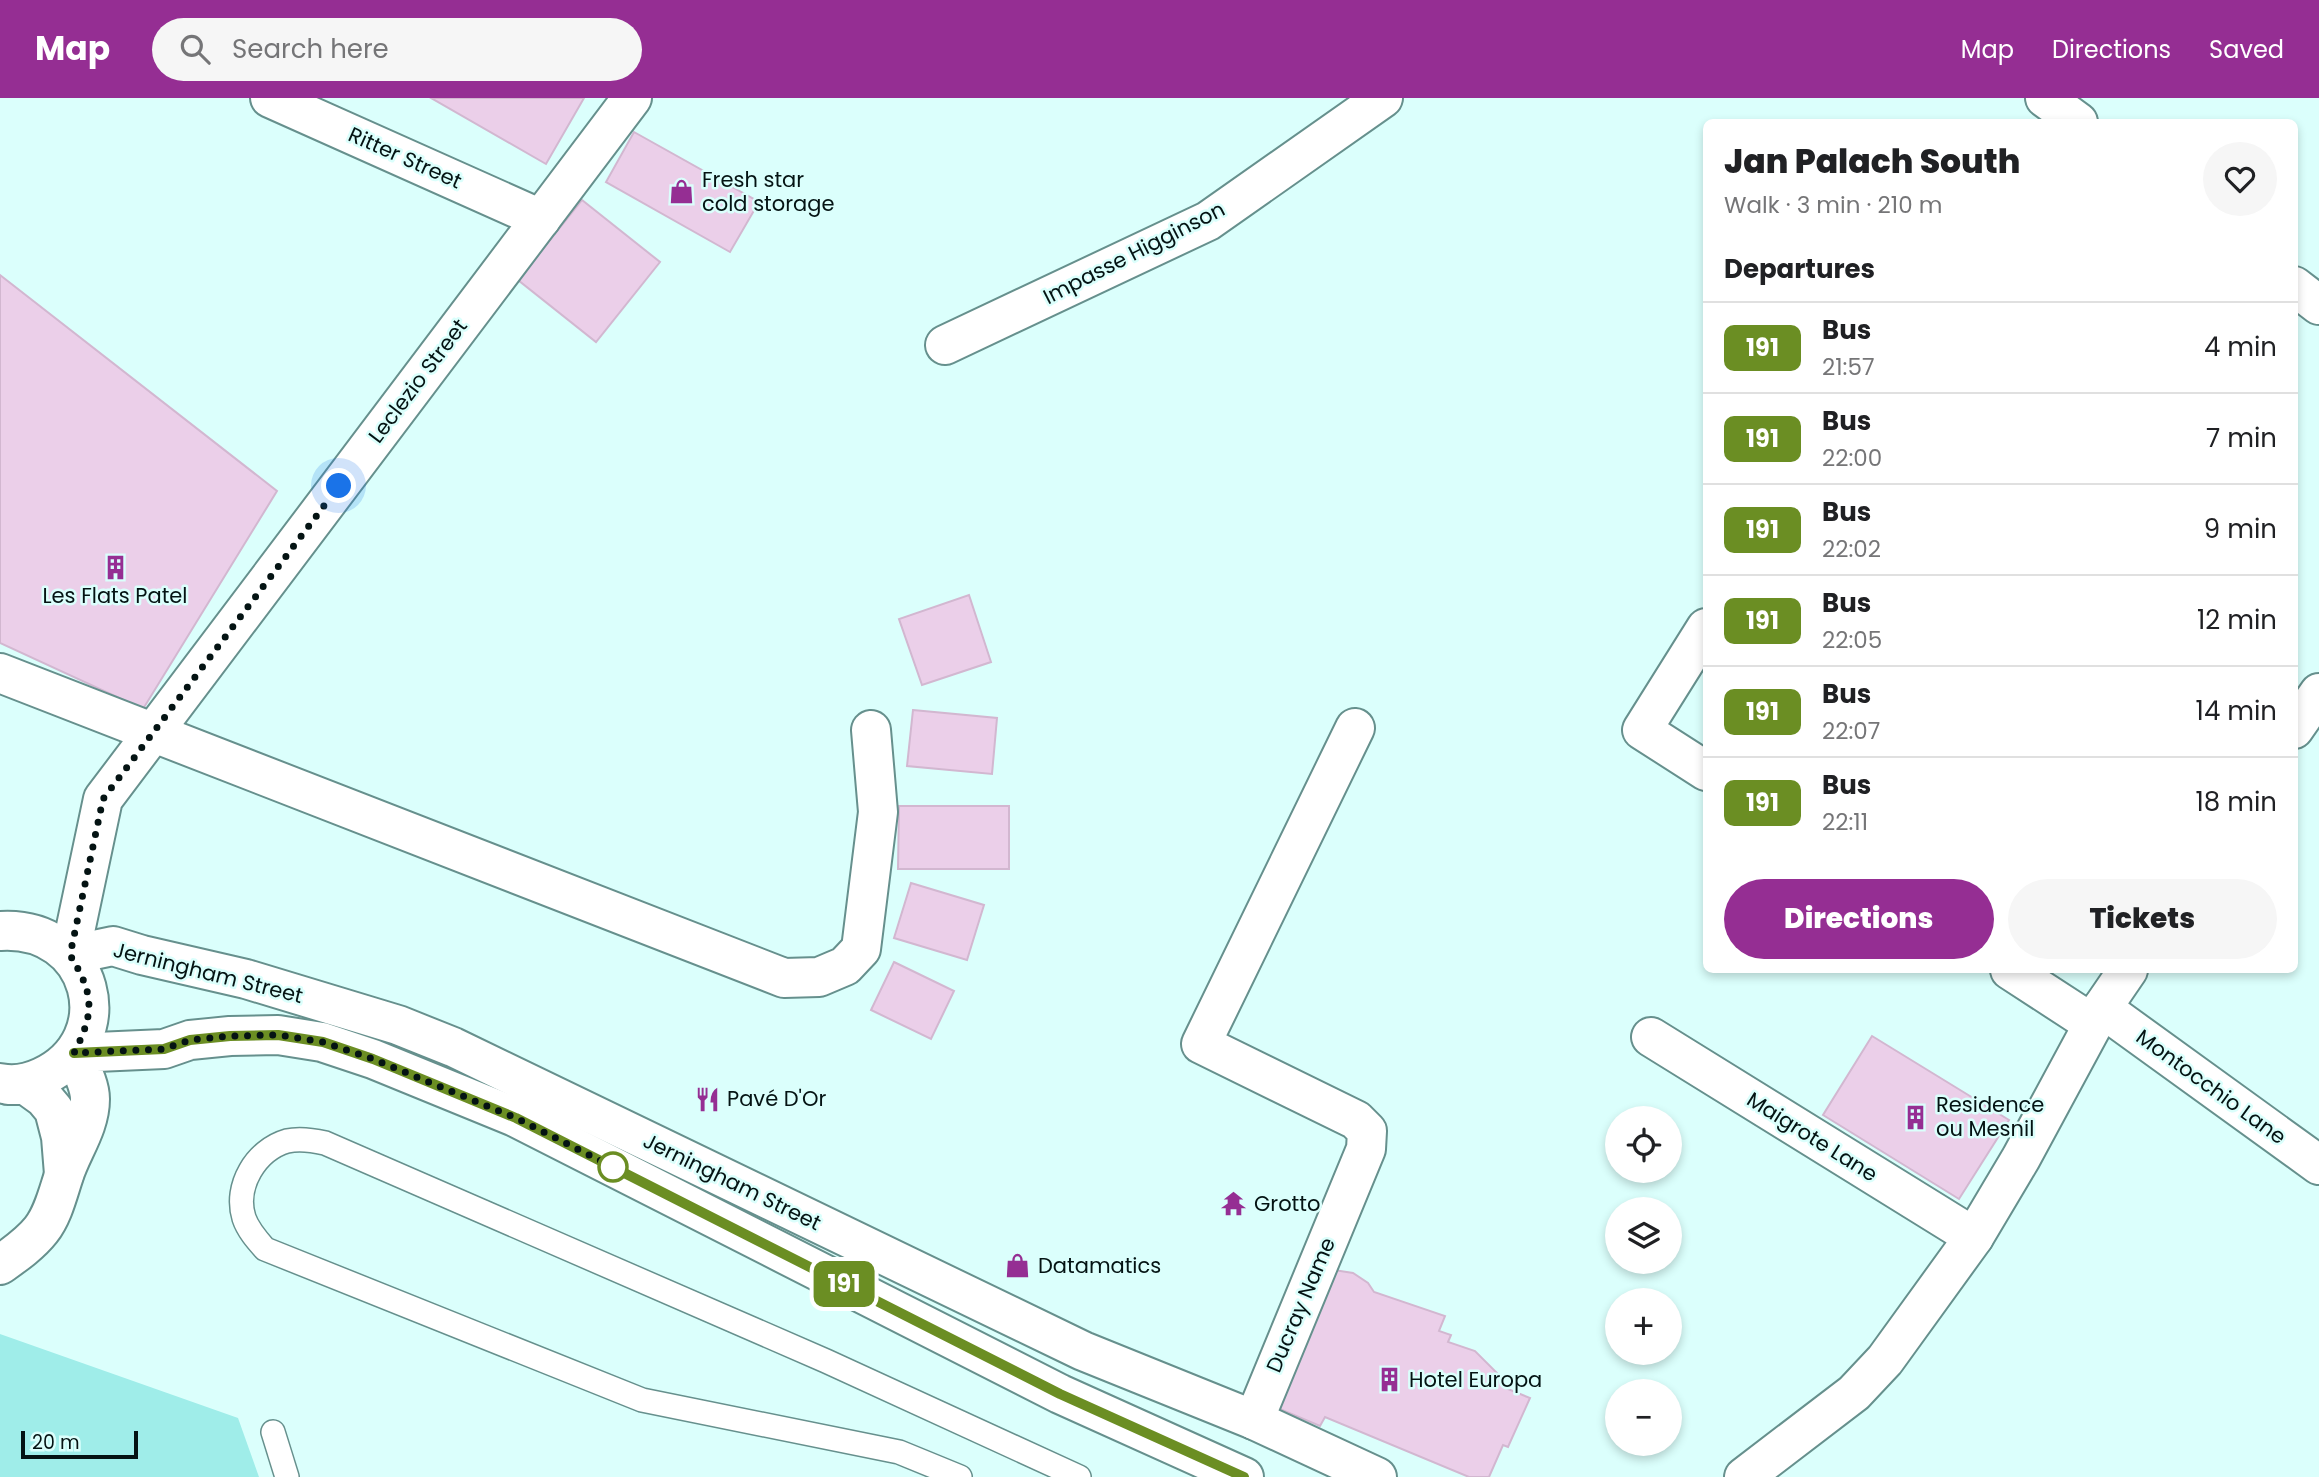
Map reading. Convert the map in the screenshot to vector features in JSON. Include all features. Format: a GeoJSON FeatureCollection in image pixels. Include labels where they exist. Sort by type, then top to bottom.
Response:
{"type":"FeatureCollection","features":[{"type":"Feature","properties":{"kind":"street","name":"Ritter Street"},"geometry":{"type":"LineString","coordinates":[[270,98],[541,219]]}},
{"type":"Feature","properties":{"kind":"street","name":"Leclezio Street"},"geometry":{"type":"LineString","coordinates":[[70,955],[103,799],[632,98]]}},
{"type":"Feature","properties":{"kind":"street","name":"Impasse Higginson"},"geometry":{"type":"LineString","coordinates":[[945,345],[1208,221],[1383,98]]}},
{"type":"Feature","properties":{"kind":"street"},"geometry":{"type":"LineString","coordinates":[[2045,98],[2074,119]]}},
{"type":"Feature","properties":{"kind":"street"},"geometry":{"type":"LineString","coordinates":[[2298,289],[2319,305]]}},
{"type":"Feature","properties":{"kind":"street"},"geometry":{"type":"LineString","coordinates":[[1703,633],[1642,730],[1703,770]]}},
{"type":"Feature","properties":{"kind":"street"},"geometry":{"type":"LineString","coordinates":[[0,673],[785,978],[819,977],[845,966],[861,949],[878,812],[871,730]]}},
{"type":"Feature","properties":{"kind":"street"},"geometry":{"type":"LineString","coordinates":[[2298,723],[2319,693]]}},
{"type":"Feature","properties":{"kind":"street","name":"Ducray Name"},"geometry":{"type":"LineString","coordinates":[[1254,1420],[1366,1149],[1367,1131],[1356,1119],[1201,1044],[1355,728]]}},
{"type":"Feature","properties":{"kind":"street"},"geometry":{"type":"LineString","coordinates":[[0,931],[18,930],[55,942],[70,955],[84,977],[90,1003],[86,1029],[74,1053],[56,1071],[33,1082],[4,1084]]}},
{"type":"Feature","properties":{"kind":"street","name":"Jerningham Street"},"geometry":{"type":"LineString","coordinates":[[70,955],[113,946],[246,979],[398,1025],[442,1042],[1083,1351],[1254,1420],[1377,1477]]}},
{"type":"Feature","properties":{"kind":"street","name":"Montocchio Lane"},"geometry":{"type":"LineString","coordinates":[[2016,973],[2097,1016],[2319,1165]]}},
{"type":"Feature","properties":{"kind":"street"},"geometry":{"type":"LineString","coordinates":[[1744,1477],[1854,1393],[1885,1360],[1975,1237],[2097,1016],[2127,973]]}},
{"type":"Feature","properties":{"kind":"street","name":"Jerningham Street"},"geometry":{"type":"LineString","coordinates":[[74,1053],[164,1049],[190,1040],[278,1035],[323,1042],[373,1059],[516,1118],[1060,1394],[1244,1477]]}},
{"type":"Feature","properties":{"kind":"street","name":"Maigrote Lane"},"geometry":{"type":"LineString","coordinates":[[1651,1037],[1975,1237]]}},
{"type":"Feature","properties":{"kind":"street"},"geometry":{"type":"LineString","coordinates":[[0,1265],[15,1255],[42,1229],[59,1195],[64,1174],[89,1112],[90,1096],[74,1053]]}},
{"type":"Feature","properties":{"kind":"street"},"geometry":{"type":"LineString","coordinates":[[4,1084],[26,1084],[54,1110],[61,1137],[64,1174]]}},
{"type":"Feature","properties":{"kind":"lane"},"geometry":{"type":"LineString","coordinates":[[960,1477],[899,1452],[642,1401],[265,1249],[252,1235],[244,1218],[242,1198],[246,1179],[255,1163],[269,1150],[286,1141],[306,1139],[325,1143],[872,1382],[1079,1477]]}},
{"type":"Feature","properties":{"kind":"lane"},"geometry":{"type":"LineString","coordinates":[[273,1432],[287,1477]]}},
{"type":"Feature","properties":{"kind":"shaded area"},"geometry":{"type":"Polygon","coordinates":[[[0,1334],[238,1418],[259,1477],[0,1477],[0,1334]]]}},
{"type":"Feature","properties":{"kind":"building"},"geometry":{"type":"Polygon","coordinates":[[[431,98],[584,98],[546,164],[431,98]]]}},
{"type":"Feature","properties":{"kind":"building","name":"Fresh star cold storage"},"geometry":{"type":"Polygon","coordinates":[[[634,132],[759,202],[730,252],[606,182],[634,132]]]}},
{"type":"Feature","properties":{"kind":"building"},"geometry":{"type":"Polygon","coordinates":[[[582,200],[660,262],[596,342],[518,280],[582,200]]]}},
{"type":"Feature","properties":{"kind":"building","name":"Les Flats Patel"},"geometry":{"type":"Polygon","coordinates":[[[0,275],[277,491],[143,709],[0,643],[0,275]]]}},
{"type":"Feature","properties":{"kind":"building"},"geometry":{"type":"Polygon","coordinates":[[[969,595],[991,662],[922,685],[899,619],[969,595]]]}},
{"type":"Feature","properties":{"kind":"building"},"geometry":{"type":"Polygon","coordinates":[[[913,710],[997,718],[992,774],[907,766],[913,710]]]}},
{"type":"Feature","properties":{"kind":"building"},"geometry":{"type":"Polygon","coordinates":[[[899,806],[1009,806],[1009,869],[898,869],[899,806]]]}},
{"type":"Feature","properties":{"kind":"building"},"geometry":{"type":"Polygon","coordinates":[[[911,883],[984,905],[967,960],[894,938],[911,883]]]}},
{"type":"Feature","properties":{"kind":"building"},"geometry":{"type":"Polygon","coordinates":[[[894,962],[954,991],[931,1039],[871,1010],[894,962]]]}},
{"type":"Feature","properties":{"kind":"building","name":"Residence ou Mesnil"},"geometry":{"type":"Polygon","coordinates":[[[1872,1036],[2009,1120],[1959,1199],[1823,1115],[1872,1036]]]}},
{"type":"Feature","properties":{"kind":"building","name":"Hotel Europa"},"geometry":{"type":"Polygon","coordinates":[[[1334,1270],[1353,1273],[1368,1283],[1374,1292],[1445,1316],[1439,1331],[1451,1335],[1448,1342],[1475,1351],[1497,1373],[1503,1387],[1530,1398],[1508,1447],[1503,1445],[1489,1477],[1469,1477],[1325,1417],[1320,1426],[1268,1404],[1334,1270]]]}},
{"type":"Feature","properties":{"kind":"bus line","name":"191"},"geometry":{"type":"LineString","coordinates":[[74,1053],[164,1049],[190,1040],[278,1035],[323,1042],[373,1059],[516,1118],[1060,1394],[1244,1477]]}},
{"type":"Feature","properties":{"kind":"place","name":"Fresh star cold storage"},"geometry":{"type":"Point","coordinates":[682,192]}},
{"type":"Feature","properties":{"kind":"place","name":"Les Flats Patel"},"geometry":{"type":"Point","coordinates":[115,567]}},
{"type":"Feature","properties":{"kind":"place","name":"Pavé D'Or"},"geometry":{"type":"Point","coordinates":[707,1099]}},
{"type":"Feature","properties":{"kind":"place","name":"Residence ou Mesnil"},"geometry":{"type":"Point","coordinates":[1916,1117]}},
{"type":"Feature","properties":{"kind":"place","name":"Grotto"},"geometry":{"type":"Point","coordinates":[1234,1204]}},
{"type":"Feature","properties":{"kind":"place","name":"Datamatics"},"geometry":{"type":"Point","coordinates":[1018,1266]}},
{"type":"Feature","properties":{"kind":"place","name":"Hotel Europa"},"geometry":{"type":"Point","coordinates":[1389,1380]}},
{"type":"Feature","properties":{"kind":"route"},"geometry":{"type":"LineString","coordinates":[[339,486],[103,799],[70,955],[84,977],[90,1003],[86,1029],[74,1053],[164,1049],[190,1040],[230,1036],[278,1035],[323,1042],[373,1059],[516,1118],[613,1167]]}}]}
